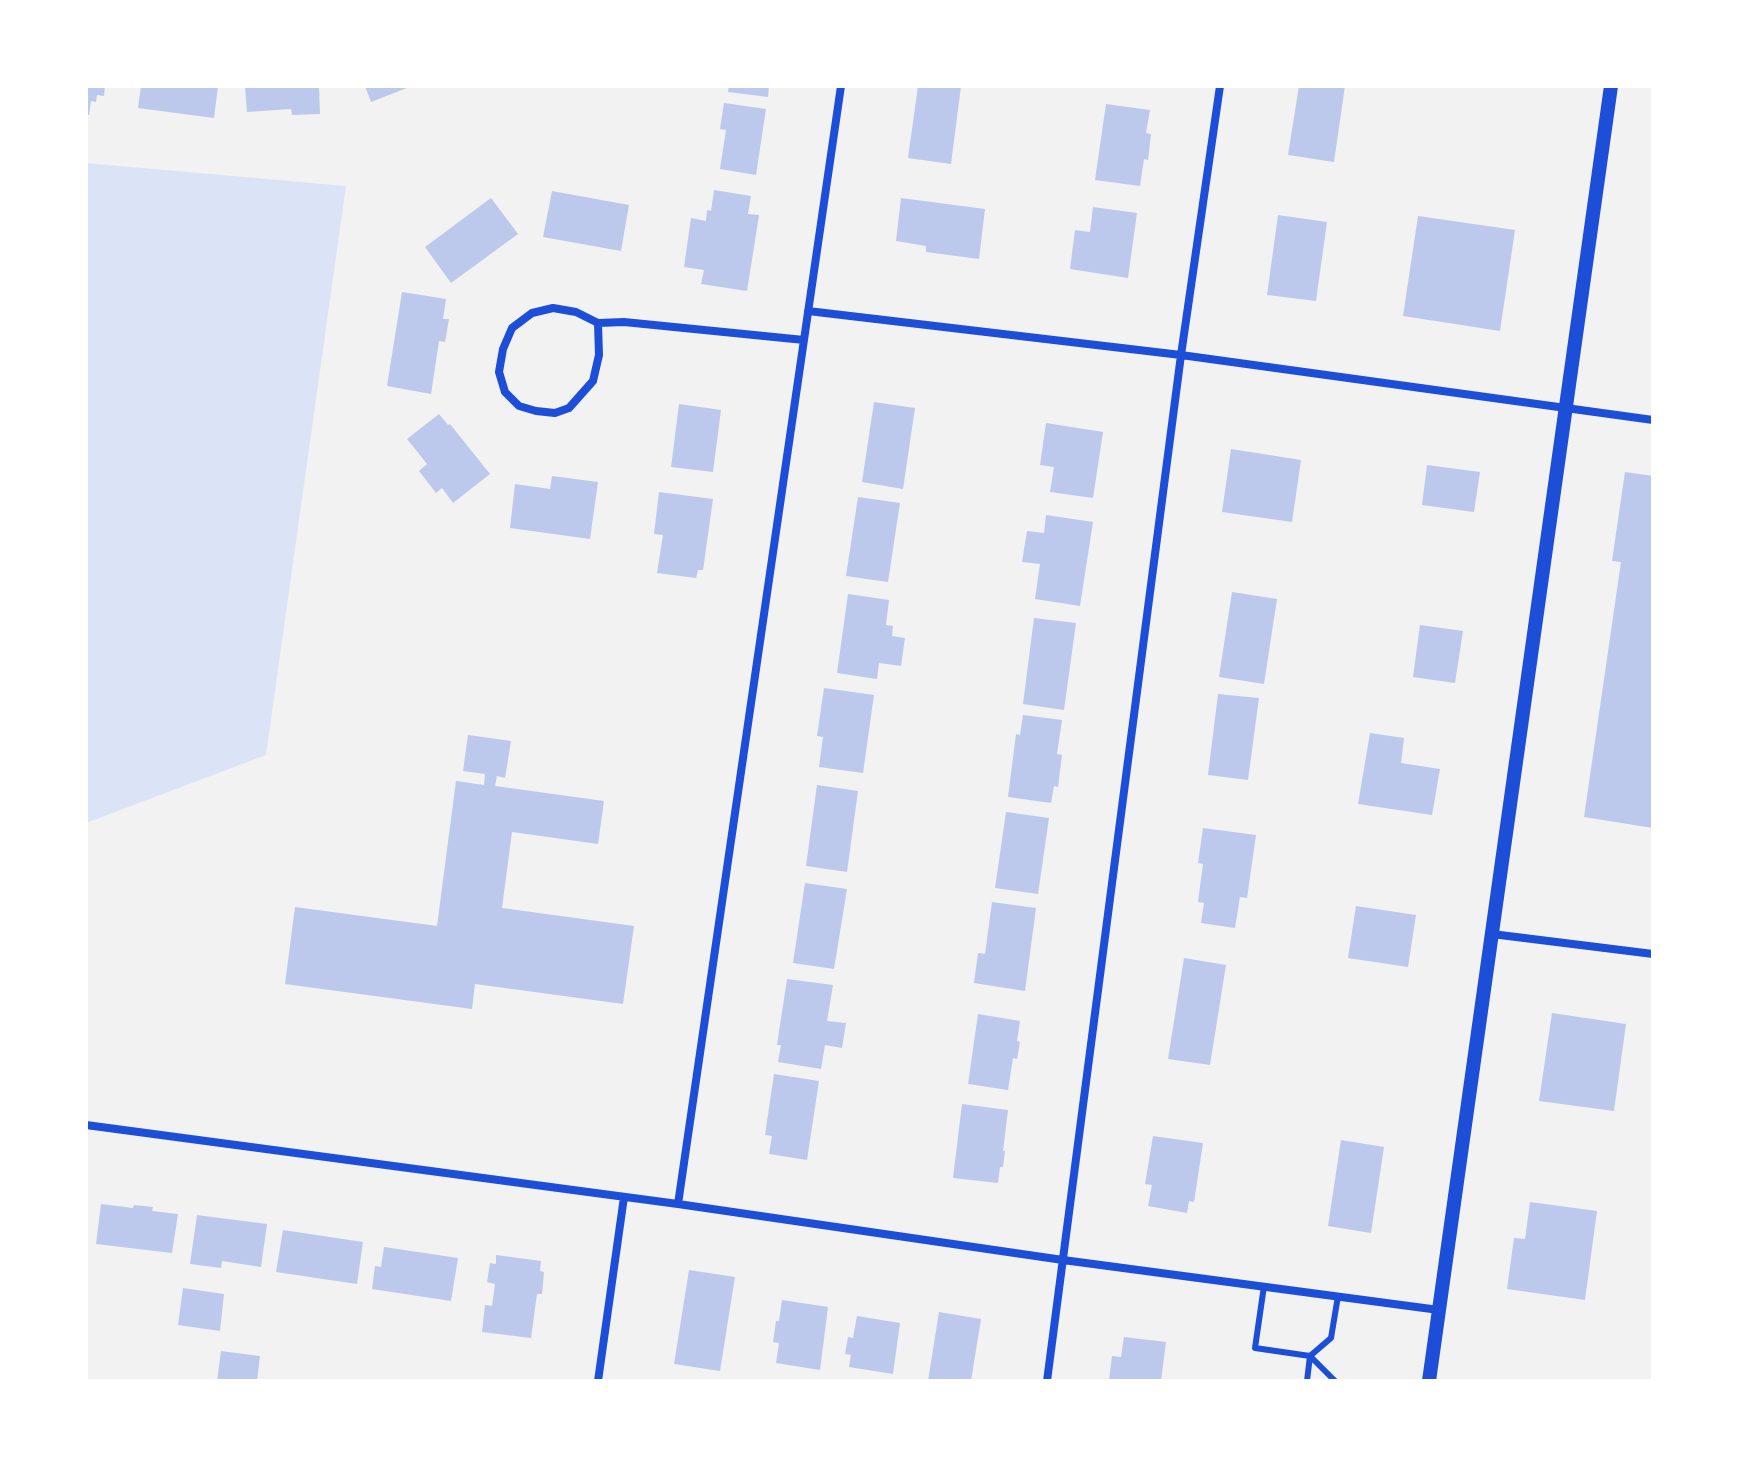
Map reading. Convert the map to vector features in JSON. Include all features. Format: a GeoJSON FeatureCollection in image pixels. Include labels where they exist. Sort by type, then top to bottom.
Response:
{"type":"FeatureCollection","features":[{"type":"Feature","properties":{"kind":"street"},"geometry":{"type":"LineString","coordinates":[[678,1204],[841,86]]}},
{"type":"Feature","properties":{"kind":"street"},"geometry":{"type":"LineString","coordinates":[[1047,1381],[1181,355],[1220,86]]}},
{"type":"Feature","properties":{"kind":"street"},"geometry":{"type":"LineString","coordinates":[[1429,1381],[1611,86]]}},
{"type":"Feature","properties":{"kind":"street"},"geometry":{"type":"LineString","coordinates":[[598,323],[599,355],[593,381],[569,408],[555,413],[536,411],[519,406],[505,392],[499,372],[503,349],[512,328],[532,313],[553,308],[576,312],[598,323],[624,322],[804,340]]}},
{"type":"Feature","properties":{"kind":"street"},"geometry":{"type":"LineString","coordinates":[[808,311],[1181,355],[1653,420]]}},
{"type":"Feature","properties":{"kind":"street"},"geometry":{"type":"LineString","coordinates":[[1492,934],[1653,954]]}},
{"type":"Feature","properties":{"kind":"street"},"geometry":{"type":"LineString","coordinates":[[86,1125],[1439,1310]]}},
{"type":"Feature","properties":{"kind":"street"},"geometry":{"type":"LineString","coordinates":[[598,1381],[624,1197]]}},
{"type":"Feature","properties":{"kind":"lane"},"geometry":{"type":"LineString","coordinates":[[1264,1286],[1255,1348],[1310,1356],[1335,1381]]}},
{"type":"Feature","properties":{"kind":"lane"},"geometry":{"type":"LineString","coordinates":[[1307,1381],[1310,1356],[1331,1338],[1338,1296]]}},
{"type":"Feature","properties":{"kind":"shaded area"},"geometry":{"type":"Polygon","coordinates":[[[86,163],[346,186],[266,755],[86,823],[86,163]]]}},
{"type":"Feature","properties":{"kind":"building"},"geometry":{"type":"Polygon","coordinates":[[[86,86],[105,86],[104,96],[97,95],[96,102],[91,101],[89,115],[86,115],[86,86]]]}},
{"type":"Feature","properties":{"kind":"building"},"geometry":{"type":"Polygon","coordinates":[[[141,86],[218,86],[214,118],[138,108],[141,86]]]}},
{"type":"Feature","properties":{"kind":"building"},"geometry":{"type":"Polygon","coordinates":[[[245,86],[319,86],[320,114],[292,115],[291,109],[247,112],[245,86]]]}},
{"type":"Feature","properties":{"kind":"building"},"geometry":{"type":"Polygon","coordinates":[[[365,86],[412,86],[371,102],[365,86]]]}},
{"type":"Feature","properties":{"kind":"building"},"geometry":{"type":"Polygon","coordinates":[[[729,86],[769,86],[768,97],[728,92],[729,86]]]}},
{"type":"Feature","properties":{"kind":"building"},"geometry":{"type":"Polygon","coordinates":[[[918,86],[961,86],[951,164],[908,158],[918,86]]]}},
{"type":"Feature","properties":{"kind":"building"},"geometry":{"type":"Polygon","coordinates":[[[1299,86],[1345,86],[1334,162],[1288,155],[1299,86]]]}},
{"type":"Feature","properties":{"kind":"building"},"geometry":{"type":"Polygon","coordinates":[[[724,103],[766,109],[756,175],[720,169],[726,130],[720,129],[724,103]]]}},
{"type":"Feature","properties":{"kind":"building"},"geometry":{"type":"Polygon","coordinates":[[[1106,104],[1150,110],[1146,133],[1151,134],[1148,160],[1144,159],[1140,186],[1095,180],[1106,104]]]}},
{"type":"Feature","properties":{"kind":"building"},"geometry":{"type":"Polygon","coordinates":[[[714,190],[751,196],[748,214],[759,215],[747,291],[701,284],[704,270],[684,267],[691,218],[706,221],[714,190]]]}},
{"type":"Feature","properties":{"kind":"building"},"geometry":{"type":"Polygon","coordinates":[[[552,191],[629,205],[621,251],[543,237],[552,191]]]}},
{"type":"Feature","properties":{"kind":"building"},"geometry":{"type":"Polygon","coordinates":[[[491,198],[518,234],[451,283],[425,247],[491,198]]]}},
{"type":"Feature","properties":{"kind":"building"},"geometry":{"type":"Polygon","coordinates":[[[901,198],[985,209],[979,259],[926,252],[926,246],[896,241],[901,198]]]}},
{"type":"Feature","properties":{"kind":"building"},"geometry":{"type":"Polygon","coordinates":[[[1093,207],[1137,213],[1128,278],[1070,269],[1075,230],[1090,232],[1093,207]]]}},
{"type":"Feature","properties":{"kind":"building"},"geometry":{"type":"Polygon","coordinates":[[[1278,215],[1327,222],[1316,301],[1267,295],[1278,215]]]}},
{"type":"Feature","properties":{"kind":"building"},"geometry":{"type":"Polygon","coordinates":[[[1418,216],[1515,230],[1500,331],[1403,316],[1418,216]]]}},
{"type":"Feature","properties":{"kind":"building"},"geometry":{"type":"Polygon","coordinates":[[[402,292],[446,299],[443,319],[449,319],[445,342],[439,341],[431,394],[387,386],[402,292]]]}},
{"type":"Feature","properties":{"kind":"building"},"geometry":{"type":"Polygon","coordinates":[[[874,402],[915,408],[903,489],[862,482],[874,402]]]}},
{"type":"Feature","properties":{"kind":"building"},"geometry":{"type":"Polygon","coordinates":[[[679,404],[721,410],[713,472],[671,467],[679,404]]]}},
{"type":"Feature","properties":{"kind":"building"},"geometry":{"type":"Polygon","coordinates":[[[439,414],[490,474],[453,503],[442,488],[436,493],[419,471],[427,464],[407,439],[439,414]]]}},
{"type":"Feature","properties":{"kind":"building"},"geometry":{"type":"Polygon","coordinates":[[[1046,423],[1103,432],[1093,498],[1050,492],[1054,467],[1040,465],[1046,423]]]}},
{"type":"Feature","properties":{"kind":"building"},"geometry":{"type":"Polygon","coordinates":[[[1231,449],[1301,460],[1292,522],[1222,512],[1231,449]]]}},
{"type":"Feature","properties":{"kind":"building"},"geometry":{"type":"Polygon","coordinates":[[[1427,465],[1480,472],[1474,512],[1422,505],[1427,465]]]}},
{"type":"Feature","properties":{"kind":"building"},"geometry":{"type":"Polygon","coordinates":[[[1625,472],[1653,476],[1653,828],[1584,817],[1621,562],[1612,561],[1625,472]]]}},
{"type":"Feature","properties":{"kind":"building"},"geometry":{"type":"Polygon","coordinates":[[[552,476],[598,482],[590,539],[510,528],[515,484],[550,489],[552,476]]]}},
{"type":"Feature","properties":{"kind":"building"},"geometry":{"type":"Polygon","coordinates":[[[659,492],[713,499],[703,570],[698,570],[696,578],[657,573],[663,535],[654,534],[659,492]]]}},
{"type":"Feature","properties":{"kind":"building"},"geometry":{"type":"Polygon","coordinates":[[[858,497],[900,503],[888,582],[846,576],[858,497]]]}},
{"type":"Feature","properties":{"kind":"building"},"geometry":{"type":"Polygon","coordinates":[[[1046,515],[1093,522],[1080,606],[1035,599],[1040,564],[1022,562],[1027,531],[1044,533],[1046,515]]]}},
{"type":"Feature","properties":{"kind":"building"},"geometry":{"type":"Polygon","coordinates":[[[1232,592],[1277,599],[1264,684],[1219,677],[1232,592]]]}},
{"type":"Feature","properties":{"kind":"building"},"geometry":{"type":"Polygon","coordinates":[[[848,594],[889,600],[886,625],[893,626],[892,636],[905,638],[901,666],[879,663],[877,679],[837,673],[848,594]]]}},
{"type":"Feature","properties":{"kind":"building"},"geometry":{"type":"Polygon","coordinates":[[[1034,618],[1076,623],[1064,710],[1023,704],[1034,618]]]}},
{"type":"Feature","properties":{"kind":"building"},"geometry":{"type":"Polygon","coordinates":[[[1420,625],[1463,631],[1455,683],[1413,677],[1420,625]]]}},
{"type":"Feature","properties":{"kind":"building"},"geometry":{"type":"Polygon","coordinates":[[[824,688],[874,695],[863,773],[819,767],[823,737],[817,736],[824,688]]]}},
{"type":"Feature","properties":{"kind":"building"},"geometry":{"type":"Polygon","coordinates":[[[1218,694],[1259,698],[1248,780],[1208,775],[1218,694]]]}},
{"type":"Feature","properties":{"kind":"building"},"geometry":{"type":"Polygon","coordinates":[[[1023,715],[1062,720],[1057,754],[1062,755],[1058,787],[1054,786],[1051,803],[1008,797],[1016,734],[1020,735],[1023,715]]]}},
{"type":"Feature","properties":{"kind":"building"},"geometry":{"type":"Polygon","coordinates":[[[1370,733],[1404,738],[1401,763],[1440,769],[1432,815],[1358,804],[1370,733]]]}},
{"type":"Feature","properties":{"kind":"building"},"geometry":{"type":"Polygon","coordinates":[[[468,735],[511,741],[505,778],[497,776],[495,786],[604,801],[598,844],[512,832],[502,908],[634,926],[623,1004],[475,984],[472,1009],[285,984],[295,907],[437,926],[456,781],[484,785],[485,774],[463,771],[468,735]]]}},
{"type":"Feature","properties":{"kind":"building"},"geometry":{"type":"Polygon","coordinates":[[[817,785],[858,791],[847,872],[806,866],[817,785]]]}},
{"type":"Feature","properties":{"kind":"building"},"geometry":{"type":"Polygon","coordinates":[[[1006,812],[1049,818],[1038,894],[995,888],[1006,812]]]}},
{"type":"Feature","properties":{"kind":"building"},"geometry":{"type":"Polygon","coordinates":[[[1203,828],[1256,835],[1247,898],[1240,897],[1235,928],[1201,923],[1204,903],[1198,902],[1203,864],[1198,863],[1203,828]]]}},
{"type":"Feature","properties":{"kind":"building"},"geometry":{"type":"Polygon","coordinates":[[[805,883],[847,889],[834,969],[793,963],[805,883]]]}},
{"type":"Feature","properties":{"kind":"building"},"geometry":{"type":"Polygon","coordinates":[[[992,902],[1036,908],[1025,991],[974,983],[978,953],[985,954],[992,902]]]}},
{"type":"Feature","properties":{"kind":"building"},"geometry":{"type":"Polygon","coordinates":[[[1356,906],[1416,915],[1408,967],[1348,958],[1356,906]]]}},
{"type":"Feature","properties":{"kind":"building"},"geometry":{"type":"Polygon","coordinates":[[[1184,958],[1226,965],[1210,1065],[1168,1059],[1184,958]]]}},
{"type":"Feature","properties":{"kind":"building"},"geometry":{"type":"Polygon","coordinates":[[[787,979],[833,985],[827,1021],[846,1023],[842,1048],[825,1045],[821,1069],[778,1062],[781,1045],[777,1045],[787,979]]]}},
{"type":"Feature","properties":{"kind":"building"},"geometry":{"type":"Polygon","coordinates":[[[1552,1013],[1626,1024],[1614,1111],[1539,1101],[1552,1013]]]}},
{"type":"Feature","properties":{"kind":"building"},"geometry":{"type":"Polygon","coordinates":[[[978,1014],[1020,1021],[1017,1041],[1020,1042],[1017,1059],[1013,1058],[1008,1090],[968,1084],[978,1014]]]}},
{"type":"Feature","properties":{"kind":"building"},"geometry":{"type":"Polygon","coordinates":[[[774,1074],[819,1081],[807,1160],[769,1154],[772,1136],[765,1135],[774,1074]]]}},
{"type":"Feature","properties":{"kind":"building"},"geometry":{"type":"Polygon","coordinates":[[[962,1104],[1008,1110],[1003,1167],[1000,1167],[998,1183],[953,1178],[962,1104]]]}},
{"type":"Feature","properties":{"kind":"building"},"geometry":{"type":"Polygon","coordinates":[[[1153,1136],[1203,1143],[1194,1202],[1189,1201],[1187,1213],[1148,1206],[1152,1185],[1145,1184],[1153,1136]]]}},
{"type":"Feature","properties":{"kind":"building"},"geometry":{"type":"Polygon","coordinates":[[[1341,1140],[1384,1147],[1371,1233],[1328,1226],[1341,1140]]]}},
{"type":"Feature","properties":{"kind":"building"},"geometry":{"type":"Polygon","coordinates":[[[1530,1202],[1597,1211],[1585,1300],[1507,1289],[1514,1238],[1525,1239],[1530,1202]]]}},
{"type":"Feature","properties":{"kind":"building"},"geometry":{"type":"Polygon","coordinates":[[[101,1204],[153,1207],[152,1211],[178,1214],[172,1253],[96,1244],[101,1204]]]}},
{"type":"Feature","properties":{"kind":"building"},"geometry":{"type":"Polygon","coordinates":[[[197,1215],[267,1224],[261,1267],[222,1261],[221,1268],[190,1264],[197,1215]]]}},
{"type":"Feature","properties":{"kind":"building"},"geometry":{"type":"Polygon","coordinates":[[[283,1230],[363,1242],[357,1284],[276,1272],[283,1230]]]}},
{"type":"Feature","properties":{"kind":"building"},"geometry":{"type":"Polygon","coordinates":[[[384,1247],[458,1258],[451,1301],[372,1289],[375,1266],[381,1267],[384,1247]]]}},
{"type":"Feature","properties":{"kind":"building"},"geometry":{"type":"Polygon","coordinates":[[[496,1255],[541,1261],[540,1271],[544,1272],[542,1294],[537,1294],[531,1338],[482,1332],[485,1305],[492,1306],[495,1284],[487,1282],[490,1263],[496,1264],[496,1255]]]}},
{"type":"Feature","properties":{"kind":"building"},"geometry":{"type":"Polygon","coordinates":[[[689,1270],[735,1277],[720,1371],[674,1364],[689,1270]]]}},
{"type":"Feature","properties":{"kind":"building"},"geometry":{"type":"Polygon","coordinates":[[[183,1288],[224,1294],[220,1331],[178,1325],[183,1288]]]}},
{"type":"Feature","properties":{"kind":"building"},"geometry":{"type":"Polygon","coordinates":[[[782,1300],[828,1307],[820,1370],[776,1363],[779,1343],[773,1342],[782,1300]]]}},
{"type":"Feature","properties":{"kind":"building"},"geometry":{"type":"Polygon","coordinates":[[[939,1312],[981,1319],[971,1381],[928,1381],[939,1312]]]}},
{"type":"Feature","properties":{"kind":"building"},"geometry":{"type":"Polygon","coordinates":[[[857,1316],[900,1323],[893,1374],[849,1367],[851,1355],[845,1354],[848,1337],[853,1338],[857,1316]]]}},
{"type":"Feature","properties":{"kind":"building"},"geometry":{"type":"Polygon","coordinates":[[[1124,1337],[1166,1342],[1161,1381],[1109,1381],[1112,1356],[1121,1357],[1124,1337]]]}},
{"type":"Feature","properties":{"kind":"building"},"geometry":{"type":"Polygon","coordinates":[[[221,1351],[260,1356],[257,1381],[217,1381],[221,1351]]]}}]}
